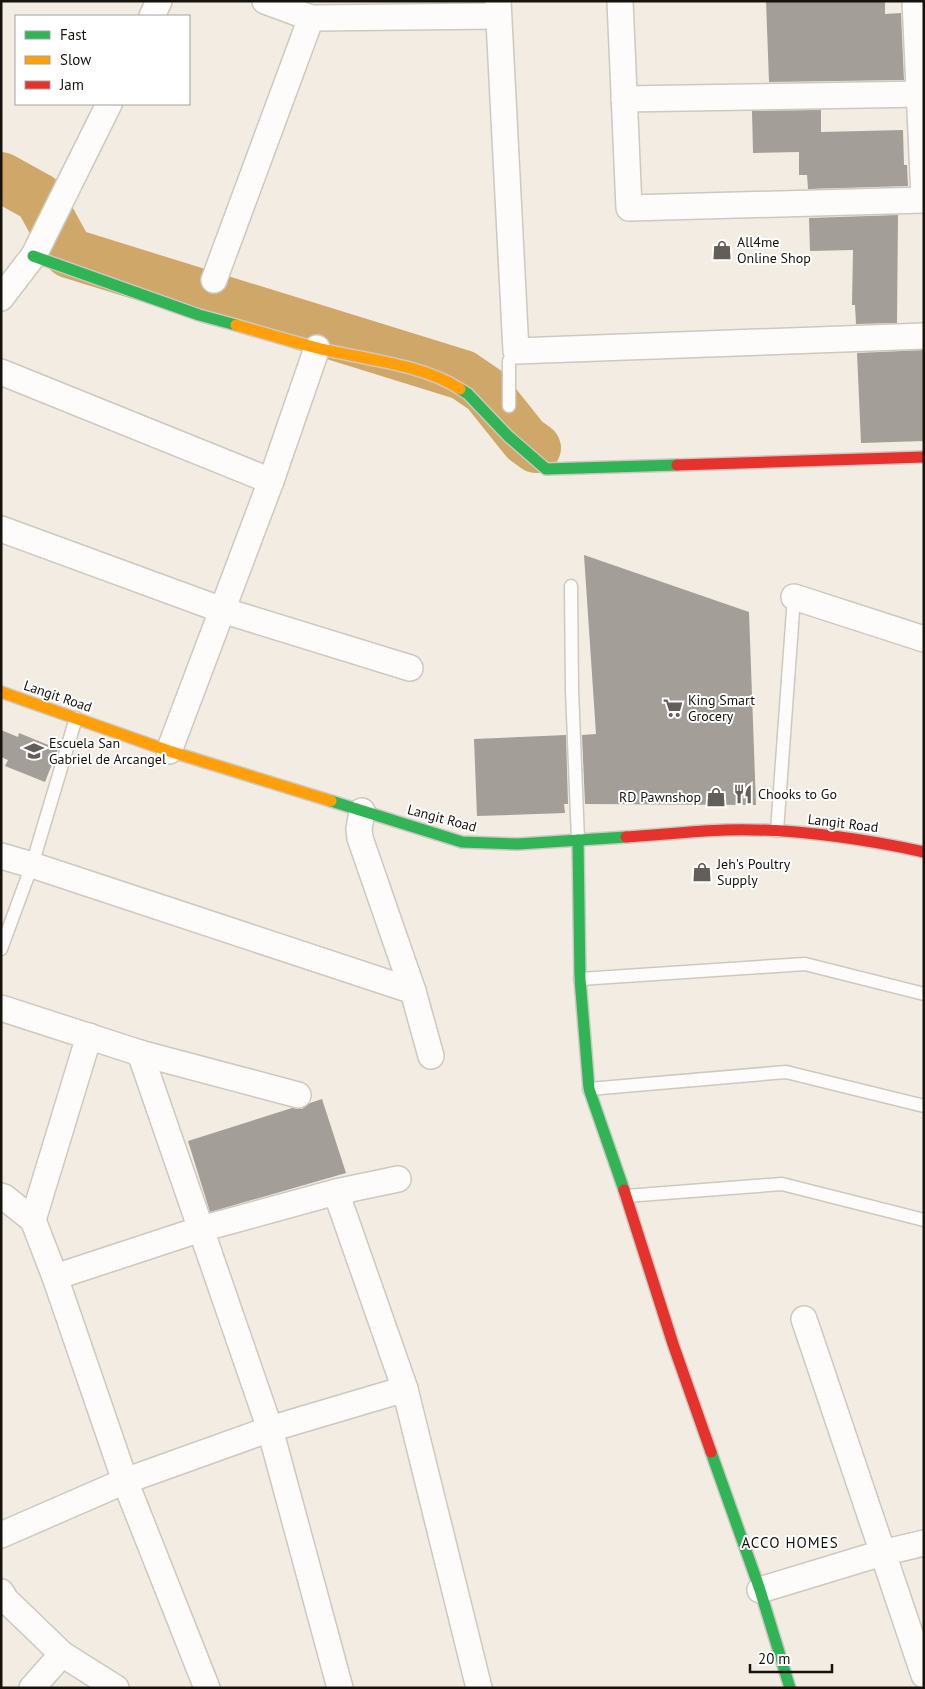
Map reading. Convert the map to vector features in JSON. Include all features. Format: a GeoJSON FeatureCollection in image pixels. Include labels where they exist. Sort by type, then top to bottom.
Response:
{"type":"FeatureCollection","features":[{"type":"Feature","properties":{"kind":"street"},"geometry":{"type":"LineString","coordinates":[[153,15],[160,1]]}},
{"type":"Feature","properties":{"kind":"street"},"geometry":{"type":"LineString","coordinates":[[265,1],[312,18],[498,9],[516,351],[924,336]]}},
{"type":"Feature","properties":{"kind":"street"},"geometry":{"type":"LineString","coordinates":[[620,1],[629,208],[924,199],[922,94],[915,1]]}},
{"type":"Feature","properties":{"kind":"street"},"geometry":{"type":"LineString","coordinates":[[214,280],[312,18]]}},
{"type":"Feature","properties":{"kind":"street"},"geometry":{"type":"LineString","coordinates":[[624,99],[922,94]]}},
{"type":"Feature","properties":{"kind":"street"},"geometry":{"type":"LineString","coordinates":[[1,298],[34,255],[108,105]]}},
{"type":"Feature","properties":{"kind":"street"},"geometry":{"type":"LineString","coordinates":[[34,255],[199,315],[317,348],[405,367],[448,382],[468,394],[508,436],[546,469],[924,457]]}},
{"type":"Feature","properties":{"kind":"street"},"geometry":{"type":"LineString","coordinates":[[169,751],[271,481],[317,348]]}},
{"type":"Feature","properties":{"kind":"street"},"geometry":{"type":"LineString","coordinates":[[1,372],[271,481]]}},
{"type":"Feature","properties":{"kind":"street"},"geometry":{"type":"LineString","coordinates":[[1,529],[222,610],[410,668]]}},
{"type":"Feature","properties":{"kind":"street"},"geometry":{"type":"LineString","coordinates":[[794,597],[924,639]]}},
{"type":"Feature","properties":{"kind":"street","name":"Langit Road"},"geometry":{"type":"LineString","coordinates":[[1,692],[169,751],[462,842],[509,844],[727,830],[777,831],[868,840],[924,852]]}},
{"type":"Feature","properties":{"kind":"street"},"geometry":{"type":"LineString","coordinates":[[362,811],[358,829],[360,838],[412,991],[431,1056]]}},
{"type":"Feature","properties":{"kind":"street"},"geometry":{"type":"LineString","coordinates":[[578,840],[580,979],[589,1089],[626,1196],[673,1344],[760,1590],[790,1688]]}},
{"type":"Feature","properties":{"kind":"street"},"geometry":{"type":"LineString","coordinates":[[1,856],[412,991]]}},
{"type":"Feature","properties":{"kind":"street"},"geometry":{"type":"LineString","coordinates":[[1,1008],[140,1053],[298,1095]]}},
{"type":"Feature","properties":{"kind":"street"},"geometry":{"type":"LineString","coordinates":[[33,1220],[89,1036]]}},
{"type":"Feature","properties":{"kind":"street"},"geometry":{"type":"LineString","coordinates":[[140,1053],[270,1429],[340,1688]]}},
{"type":"Feature","properties":{"kind":"street"},"geometry":{"type":"LineString","coordinates":[[56,1277],[201,1229],[336,1192],[398,1179]]}},
{"type":"Feature","properties":{"kind":"street"},"geometry":{"type":"LineString","coordinates":[[336,1192],[404,1389],[478,1688]]}},
{"type":"Feature","properties":{"kind":"street"},"geometry":{"type":"LineString","coordinates":[[1,1196],[33,1220],[56,1277],[125,1481],[207,1688]]}},
{"type":"Feature","properties":{"kind":"street"},"geometry":{"type":"LineString","coordinates":[[804,1320],[924,1675]]}},
{"type":"Feature","properties":{"kind":"street"},"geometry":{"type":"LineString","coordinates":[[1,1535],[125,1481],[270,1429],[404,1389]]}},
{"type":"Feature","properties":{"kind":"street"},"geometry":{"type":"LineString","coordinates":[[760,1590],[882,1553],[924,1543]]}},
{"type":"Feature","properties":{"kind":"street"},"geometry":{"type":"LineString","coordinates":[[1,1592],[6,1600],[62,1654],[116,1688]]}},
{"type":"Feature","properties":{"kind":"street"},"geometry":{"type":"LineString","coordinates":[[32,1688],[62,1654]]}},
{"type":"Feature","properties":{"kind":"lane"},"geometry":{"type":"LineString","coordinates":[[509,406],[509,362],[516,351]]}},
{"type":"Feature","properties":{"kind":"lane"},"geometry":{"type":"LineString","coordinates":[[571,586],[572,690],[578,840]]}},
{"type":"Feature","properties":{"kind":"lane"},"geometry":{"type":"LineString","coordinates":[[777,831],[794,597]]}},
{"type":"Feature","properties":{"kind":"lane"},"geometry":{"type":"LineString","coordinates":[[1,949],[32,865],[76,718]]}},
{"type":"Feature","properties":{"kind":"lane"},"geometry":{"type":"LineString","coordinates":[[580,979],[805,964],[924,994]]}},
{"type":"Feature","properties":{"kind":"lane"},"geometry":{"type":"LineString","coordinates":[[589,1089],[786,1072],[924,1106]]}},
{"type":"Feature","properties":{"kind":"lane"},"geometry":{"type":"LineString","coordinates":[[626,1196],[782,1184],[924,1220]]}},
{"type":"Feature","properties":{"kind":"building"},"geometry":{"type":"Polygon","coordinates":[[[766,1],[885,1],[885,14],[901,13],[904,80],[769,82],[766,1]]]}},
{"type":"Feature","properties":{"kind":"building"},"geometry":{"type":"Polygon","coordinates":[[[821,110],[821,132],[903,130],[904,165],[907,165],[908,186],[808,189],[807,175],[799,175],[799,152],[753,153],[752,111],[821,110]]]}},
{"type":"Feature","properties":{"kind":"building"},"geometry":{"type":"Polygon","coordinates":[[[898,215],[897,323],[856,324],[855,305],[852,305],[853,250],[810,251],[809,218],[898,215]]]}},
{"type":"Feature","properties":{"kind":"building"},"geometry":{"type":"Polygon","coordinates":[[[924,350],[924,441],[861,443],[857,353],[924,350]]]}},
{"type":"Feature","properties":{"kind":"building","name":"King Smart Grocery"},"geometry":{"type":"Polygon","coordinates":[[[584,555],[749,612],[756,805],[585,804],[582,735],[596,734],[584,555]]]}},
{"type":"Feature","properties":{"kind":"building"},"geometry":{"type":"Polygon","coordinates":[[[1,730],[18,737],[19,733],[58,749],[45,782],[5,766],[8,760],[1,757],[1,730]]]}},
{"type":"Feature","properties":{"kind":"building"},"geometry":{"type":"Polygon","coordinates":[[[566,735],[568,804],[564,804],[565,813],[477,816],[474,739],[566,735]]]}},
{"type":"Feature","properties":{"kind":"building"},"geometry":{"type":"Polygon","coordinates":[[[322,1099],[346,1173],[210,1212],[188,1141],[292,1108],[302,1109],[310,1103],[322,1099]]]}},
{"type":"Feature","properties":{"kind":"waterway"},"geometry":{"type":"LineString","coordinates":[[1,177],[39,198],[69,253],[463,375],[485,390],[525,440],[536,448]]}},
{"type":"Feature","properties":{"kind":"traffic: fast"},"geometry":{"type":"LineString","coordinates":[[33,256],[199,315],[236,325]]}},
{"type":"Feature","properties":{"kind":"traffic: fast"},"geometry":{"type":"LineString","coordinates":[[460,389],[468,394],[508,436],[546,469],[677,465]]}},
{"type":"Feature","properties":{"kind":"traffic: fast"},"geometry":{"type":"LineString","coordinates":[[331,801],[462,842],[518,844],[626,837]]}},
{"type":"Feature","properties":{"kind":"traffic: fast"},"geometry":{"type":"LineString","coordinates":[[578,840],[580,979],[589,1089],[624,1190]]}},
{"type":"Feature","properties":{"kind":"traffic: fast"},"geometry":{"type":"LineString","coordinates":[[711,1452],[760,1590],[790,1688]]}},
{"type":"Feature","properties":{"kind":"traffic: slow"},"geometry":{"type":"LineString","coordinates":[[236,325],[317,348],[410,368],[445,381],[460,389]]}},
{"type":"Feature","properties":{"kind":"traffic: slow"},"geometry":{"type":"LineString","coordinates":[[1,692],[169,751],[331,801]]}},
{"type":"Feature","properties":{"kind":"traffic: jam"},"geometry":{"type":"LineString","coordinates":[[677,465],[924,457]]}},
{"type":"Feature","properties":{"kind":"traffic: jam"},"geometry":{"type":"LineString","coordinates":[[626,837],[714,831],[801,832],[875,842],[924,852]]}},
{"type":"Feature","properties":{"kind":"traffic: jam"},"geometry":{"type":"LineString","coordinates":[[624,1190],[673,1344],[711,1452]]}},
{"type":"Feature","properties":{"kind":"place","name":"All4me Online Shop"},"geometry":{"type":"Point","coordinates":[722,250]}},
{"type":"Feature","properties":{"kind":"place","name":"King Smart Grocery"},"geometry":{"type":"Point","coordinates":[673,708]}},
{"type":"Feature","properties":{"kind":"place","name":"Escuela San Gabriel de Arcangel"},"geometry":{"type":"Point","coordinates":[34,751]}},
{"type":"Feature","properties":{"kind":"place","name":"Chooks to Go"},"geometry":{"type":"Point","coordinates":[743,794]}},
{"type":"Feature","properties":{"kind":"place","name":"RD Pawnshop"},"geometry":{"type":"Point","coordinates":[716,797]}},
{"type":"Feature","properties":{"kind":"place","name":"Jeh's Poultry Supply"},"geometry":{"type":"Point","coordinates":[702,872]}},
{"type":"Feature","properties":{"kind":"district","name":"ACCO HOMES"},"geometry":{"type":"Point","coordinates":[790,1543]}}]}
